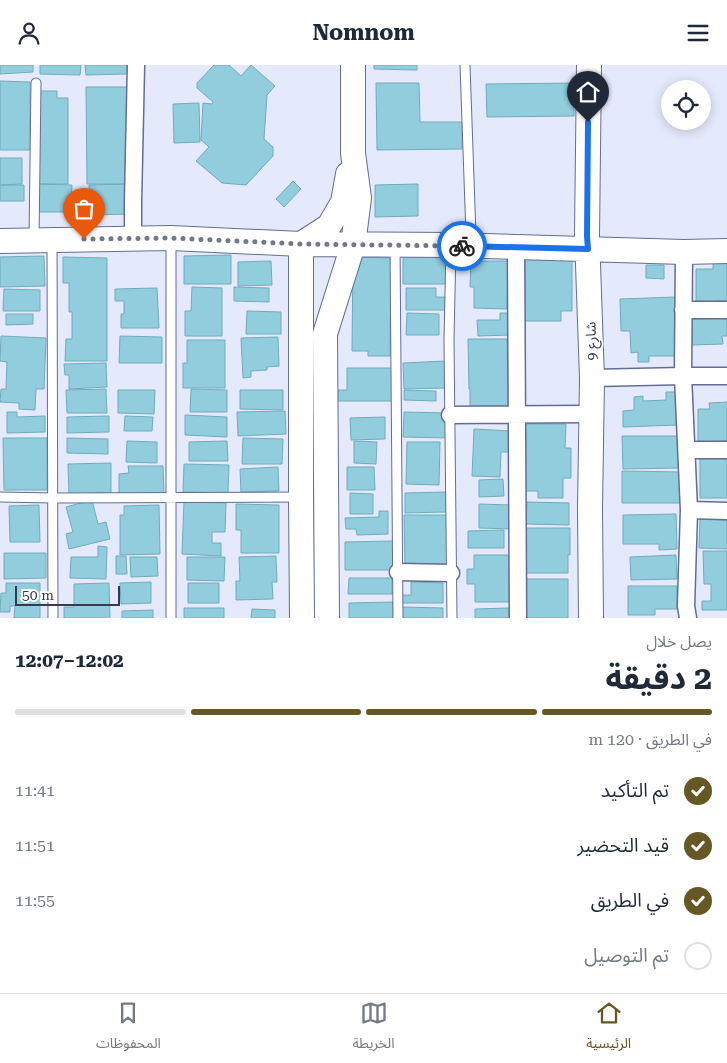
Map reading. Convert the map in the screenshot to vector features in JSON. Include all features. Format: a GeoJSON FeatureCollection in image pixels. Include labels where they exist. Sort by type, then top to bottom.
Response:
{"type":"FeatureCollection","features":[{"type":"Feature","properties":{"kind":"street"},"geometry":{"type":"LineString","coordinates":[[133,238],[136,65]]}},
{"type":"Feature","properties":{"kind":"street"},"geometry":{"type":"LineString","coordinates":[[327,618],[325,334],[353,245],[358,198],[353,153],[353,65]]}},
{"type":"Feature","properties":{"kind":"street","name":"شارع 9"},"geometry":{"type":"LineString","coordinates":[[589,65],[588,243],[592,378],[591,618]]}},
{"type":"Feature","properties":{"kind":"street"},"geometry":{"type":"LineString","coordinates":[[301,244],[329,226],[343,202],[353,153]]}},
{"type":"Feature","properties":{"kind":"street"},"geometry":{"type":"LineString","coordinates":[[353,245],[372,234],[516,247],[727,236]]}},
{"type":"Feature","properties":{"kind":"street"},"geometry":{"type":"LineString","coordinates":[[0,241],[171,238],[353,245],[395,245],[461,241],[588,243],[684,252],[727,251]]}},
{"type":"Feature","properties":{"kind":"street"},"geometry":{"type":"LineString","coordinates":[[301,244],[302,618]]}},
{"type":"Feature","properties":{"kind":"street"},"geometry":{"type":"LineString","coordinates":[[516,247],[518,618]]}},
{"type":"Feature","properties":{"kind":"street"},"geometry":{"type":"LineString","coordinates":[[684,252],[683,376],[689,510],[686,606],[688,618]]}},
{"type":"Feature","properties":{"kind":"street"},"geometry":{"type":"LineString","coordinates":[[683,310],[727,310]]}},
{"type":"Feature","properties":{"kind":"street"},"geometry":{"type":"LineString","coordinates":[[592,378],[727,376]]}},
{"type":"Feature","properties":{"kind":"street"},"geometry":{"type":"LineString","coordinates":[[450,415],[592,414]]}},
{"type":"Feature","properties":{"kind":"street"},"geometry":{"type":"LineString","coordinates":[[687,450],[727,450]]}},
{"type":"Feature","properties":{"kind":"street"},"geometry":{"type":"LineString","coordinates":[[689,510],[727,511]]}},
{"type":"Feature","properties":{"kind":"street"},"geometry":{"type":"LineString","coordinates":[[398,572],[451,573]]}},
{"type":"Feature","properties":{"kind":"lane"},"geometry":{"type":"LineString","coordinates":[[452,618],[449,340],[461,241],[465,65]]}},
{"type":"Feature","properties":{"kind":"lane"},"geometry":{"type":"LineString","coordinates":[[36,83],[53,498],[53,618]]}},
{"type":"Feature","properties":{"kind":"lane"},"geometry":{"type":"LineString","coordinates":[[171,238],[171,618]]}},
{"type":"Feature","properties":{"kind":"lane"},"geometry":{"type":"LineString","coordinates":[[395,245],[398,618]]}},
{"type":"Feature","properties":{"kind":"lane"},"geometry":{"type":"LineString","coordinates":[[0,497],[301,497]]}},
{"type":"Feature","properties":{"kind":"building"},"geometry":{"type":"Polygon","coordinates":[[[0,65],[33,65],[33,72],[0,74],[0,65]]]}},
{"type":"Feature","properties":{"kind":"building"},"geometry":{"type":"Polygon","coordinates":[[[40,65],[81,65],[80,75],[40,74],[40,65]]]}},
{"type":"Feature","properties":{"kind":"building"},"geometry":{"type":"Polygon","coordinates":[[[85,65],[127,65],[127,74],[86,75],[85,65]]]}},
{"type":"Feature","properties":{"kind":"building"},"geometry":{"type":"Polygon","coordinates":[[[214,65],[229,65],[241,76],[251,65],[275,86],[267,95],[264,139],[273,147],[273,156],[246,185],[222,183],[196,161],[209,147],[201,140],[203,103],[212,104],[213,102],[197,88],[197,83],[214,65]]]}},
{"type":"Feature","properties":{"kind":"building"},"geometry":{"type":"Polygon","coordinates":[[[374,65],[417,65],[417,70],[374,69],[374,65]]]}},
{"type":"Feature","properties":{"kind":"building"},"geometry":{"type":"Polygon","coordinates":[[[0,81],[30,82],[30,150],[0,150],[0,81]]]}},
{"type":"Feature","properties":{"kind":"building"},"geometry":{"type":"Polygon","coordinates":[[[376,83],[419,83],[420,122],[462,122],[462,149],[377,150],[376,83]]]}},
{"type":"Feature","properties":{"kind":"building"},"geometry":{"type":"Polygon","coordinates":[[[574,83],[574,116],[487,117],[486,84],[574,83]]]}},
{"type":"Feature","properties":{"kind":"building"},"geometry":{"type":"Polygon","coordinates":[[[86,87],[128,87],[128,184],[87,184],[86,87]]]}},
{"type":"Feature","properties":{"kind":"building"},"geometry":{"type":"Polygon","coordinates":[[[38,91],[57,91],[57,98],[68,98],[68,184],[37,184],[38,91]]]}},
{"type":"Feature","properties":{"kind":"building"},"geometry":{"type":"Polygon","coordinates":[[[199,103],[200,142],[174,143],[173,104],[199,103]]]}},
{"type":"Feature","properties":{"kind":"building"},"geometry":{"type":"Polygon","coordinates":[[[0,158],[22,158],[22,184],[0,185],[0,158]]]}},
{"type":"Feature","properties":{"kind":"building"},"geometry":{"type":"Polygon","coordinates":[[[293,181],[301,189],[284,207],[276,199],[293,181]]]}},
{"type":"Feature","properties":{"kind":"building"},"geometry":{"type":"Polygon","coordinates":[[[38,184],[72,185],[71,212],[38,212],[38,184]]]}},
{"type":"Feature","properties":{"kind":"building"},"geometry":{"type":"Polygon","coordinates":[[[130,184],[130,214],[90,215],[89,185],[130,184]]]}},
{"type":"Feature","properties":{"kind":"building"},"geometry":{"type":"Polygon","coordinates":[[[418,184],[418,216],[375,217],[375,185],[418,184]]]}},
{"type":"Feature","properties":{"kind":"building"},"geometry":{"type":"Polygon","coordinates":[[[0,185],[24,185],[24,201],[0,201],[0,185]]]}},
{"type":"Feature","properties":{"kind":"building"},"geometry":{"type":"Polygon","coordinates":[[[403,253],[447,253],[446,284],[403,284],[403,253]]]}},
{"type":"Feature","properties":{"kind":"building"},"geometry":{"type":"Polygon","coordinates":[[[525,253],[572,254],[572,311],[561,311],[561,321],[525,321],[525,253]]]}},
{"type":"Feature","properties":{"kind":"building"},"geometry":{"type":"Polygon","coordinates":[[[231,255],[231,284],[184,284],[184,256],[231,255]]]}},
{"type":"Feature","properties":{"kind":"building"},"geometry":{"type":"Polygon","coordinates":[[[44,256],[45,286],[0,287],[0,257],[44,256]]]}},
{"type":"Feature","properties":{"kind":"building"},"geometry":{"type":"Polygon","coordinates":[[[63,257],[107,258],[107,361],[65,361],[66,339],[72,339],[72,312],[69,312],[69,283],[63,283],[63,257]]]}},
{"type":"Feature","properties":{"kind":"building"},"geometry":{"type":"Polygon","coordinates":[[[353,257],[391,258],[390,356],[368,356],[368,351],[352,351],[353,257]]]}},
{"type":"Feature","properties":{"kind":"building"},"geometry":{"type":"Polygon","coordinates":[[[713,260],[727,260],[727,301],[718,301],[718,308],[696,307],[696,269],[713,269],[713,260]]]}},
{"type":"Feature","properties":{"kind":"building"},"geometry":{"type":"Polygon","coordinates":[[[271,261],[272,285],[238,286],[238,262],[271,261]]]}},
{"type":"Feature","properties":{"kind":"building"},"geometry":{"type":"Polygon","coordinates":[[[471,261],[508,261],[507,309],[474,308],[474,287],[470,287],[471,261]]]}},
{"type":"Feature","properties":{"kind":"building"},"geometry":{"type":"Polygon","coordinates":[[[646,265],[664,265],[664,279],[646,278],[646,265]]]}},
{"type":"Feature","properties":{"kind":"building"},"geometry":{"type":"Polygon","coordinates":[[[192,287],[222,288],[222,336],[185,336],[185,311],[191,311],[192,287]]]}},
{"type":"Feature","properties":{"kind":"building"},"geometry":{"type":"Polygon","coordinates":[[[234,287],[269,288],[269,302],[234,301],[234,287]]]}},
{"type":"Feature","properties":{"kind":"building"},"geometry":{"type":"Polygon","coordinates":[[[157,288],[159,328],[121,328],[121,314],[124,314],[124,301],[115,301],[115,289],[157,288]]]}},
{"type":"Feature","properties":{"kind":"building"},"geometry":{"type":"Polygon","coordinates":[[[406,288],[436,288],[436,297],[445,297],[445,310],[406,310],[406,288]]]}},
{"type":"Feature","properties":{"kind":"building"},"geometry":{"type":"Polygon","coordinates":[[[4,289],[40,290],[40,311],[3,311],[4,289]]]}},
{"type":"Feature","properties":{"kind":"building"},"geometry":{"type":"Polygon","coordinates":[[[676,297],[678,356],[649,356],[649,362],[638,362],[638,352],[631,353],[630,331],[621,331],[620,299],[676,297]]]}},
{"type":"Feature","properties":{"kind":"building"},"geometry":{"type":"Polygon","coordinates":[[[247,311],[281,312],[281,334],[246,334],[247,311]]]}},
{"type":"Feature","properties":{"kind":"building"},"geometry":{"type":"Polygon","coordinates":[[[407,313],[439,314],[439,335],[406,335],[407,313]]]}},
{"type":"Feature","properties":{"kind":"building"},"geometry":{"type":"Polygon","coordinates":[[[500,313],[509,313],[509,335],[478,336],[477,320],[500,320],[500,313]]]}},
{"type":"Feature","properties":{"kind":"building"},"geometry":{"type":"Polygon","coordinates":[[[6,314],[33,314],[33,324],[6,325],[6,314]]]}},
{"type":"Feature","properties":{"kind":"building"},"geometry":{"type":"Polygon","coordinates":[[[727,318],[727,336],[722,336],[723,344],[692,345],[691,319],[727,318]]]}},
{"type":"Feature","properties":{"kind":"building"},"geometry":{"type":"Polygon","coordinates":[[[1,336],[46,338],[44,389],[36,389],[35,410],[19,409],[19,403],[0,402],[1,389],[6,389],[7,362],[0,361],[1,336]]]}},
{"type":"Feature","properties":{"kind":"building"},"geometry":{"type":"Polygon","coordinates":[[[120,336],[162,337],[162,363],[119,363],[120,336]]]}},
{"type":"Feature","properties":{"kind":"building"},"geometry":{"type":"Polygon","coordinates":[[[278,337],[279,366],[267,367],[267,370],[251,371],[251,377],[243,378],[241,338],[278,337]]]}},
{"type":"Feature","properties":{"kind":"building"},"geometry":{"type":"Polygon","coordinates":[[[468,339],[507,339],[508,414],[470,414],[468,339]]]}},
{"type":"Feature","properties":{"kind":"building"},"geometry":{"type":"Polygon","coordinates":[[[187,340],[225,340],[225,388],[183,388],[183,363],[187,363],[187,340]]]}},
{"type":"Feature","properties":{"kind":"building"},"geometry":{"type":"Polygon","coordinates":[[[446,361],[447,388],[404,389],[403,363],[446,361]]]}},
{"type":"Feature","properties":{"kind":"building"},"geometry":{"type":"Polygon","coordinates":[[[106,363],[107,387],[69,389],[69,375],[65,375],[64,364],[106,363]]]}},
{"type":"Feature","properties":{"kind":"building"},"geometry":{"type":"Polygon","coordinates":[[[347,368],[393,368],[393,401],[338,401],[338,390],[347,390],[347,368]]]}},
{"type":"Feature","properties":{"kind":"building"},"geometry":{"type":"Polygon","coordinates":[[[106,389],[107,413],[67,413],[66,390],[106,389]]]}},
{"type":"Feature","properties":{"kind":"building"},"geometry":{"type":"Polygon","coordinates":[[[191,389],[227,390],[227,412],[190,412],[191,389]]]}},
{"type":"Feature","properties":{"kind":"building"},"geometry":{"type":"Polygon","coordinates":[[[118,390],[155,390],[154,414],[118,413],[118,390]]]}},
{"type":"Feature","properties":{"kind":"building"},"geometry":{"type":"Polygon","coordinates":[[[240,390],[283,390],[283,410],[240,409],[240,390]]]}},
{"type":"Feature","properties":{"kind":"building"},"geometry":{"type":"Polygon","coordinates":[[[404,390],[436,391],[436,401],[404,400],[404,390]]]}},
{"type":"Feature","properties":{"kind":"building"},"geometry":{"type":"Polygon","coordinates":[[[666,392],[678,392],[677,425],[623,427],[623,411],[634,410],[634,397],[643,396],[643,401],[666,400],[666,392]]]}},
{"type":"Feature","properties":{"kind":"building"},"geometry":{"type":"Polygon","coordinates":[[[727,402],[727,441],[698,442],[698,409],[710,409],[709,403],[727,402]]]}},
{"type":"Feature","properties":{"kind":"building"},"geometry":{"type":"Polygon","coordinates":[[[285,411],[286,434],[238,436],[237,412],[285,411]]]}},
{"type":"Feature","properties":{"kind":"building"},"geometry":{"type":"Polygon","coordinates":[[[7,412],[17,412],[17,417],[45,416],[45,432],[7,433],[7,412]]]}},
{"type":"Feature","properties":{"kind":"building"},"geometry":{"type":"Polygon","coordinates":[[[404,412],[448,413],[448,438],[403,437],[404,412]]]}},
{"type":"Feature","properties":{"kind":"building"},"geometry":{"type":"Polygon","coordinates":[[[185,415],[227,417],[227,437],[185,435],[185,415]]]}},
{"type":"Feature","properties":{"kind":"building"},"geometry":{"type":"Polygon","coordinates":[[[109,416],[109,432],[67,433],[67,417],[109,416]]]}},
{"type":"Feature","properties":{"kind":"building"},"geometry":{"type":"Polygon","coordinates":[[[125,416],[153,417],[152,431],[124,431],[125,416]]]}},
{"type":"Feature","properties":{"kind":"building"},"geometry":{"type":"Polygon","coordinates":[[[385,417],[385,439],[351,440],[350,418],[385,417]]]}},
{"type":"Feature","properties":{"kind":"building"},"geometry":{"type":"Polygon","coordinates":[[[522,424],[566,424],[565,448],[571,448],[571,478],[563,478],[563,498],[538,498],[538,491],[525,491],[525,478],[521,478],[522,424]]]}},
{"type":"Feature","properties":{"kind":"building"},"geometry":{"type":"Polygon","coordinates":[[[474,429],[511,431],[510,452],[501,452],[500,477],[472,476],[474,429]]]}},
{"type":"Feature","properties":{"kind":"building"},"geometry":{"type":"Polygon","coordinates":[[[622,436],[681,436],[681,468],[623,469],[622,436]]]}},
{"type":"Feature","properties":{"kind":"building"},"geometry":{"type":"Polygon","coordinates":[[[3,438],[47,438],[47,490],[4,490],[3,438]]]}},
{"type":"Feature","properties":{"kind":"building"},"geometry":{"type":"Polygon","coordinates":[[[67,438],[108,439],[108,454],[67,453],[67,438]]]}},
{"type":"Feature","properties":{"kind":"building"},"geometry":{"type":"Polygon","coordinates":[[[243,438],[283,439],[282,464],[242,464],[243,438]]]}},
{"type":"Feature","properties":{"kind":"building"},"geometry":{"type":"Polygon","coordinates":[[[127,441],[157,442],[157,463],[126,462],[127,441]]]}},
{"type":"Feature","properties":{"kind":"building"},"geometry":{"type":"Polygon","coordinates":[[[227,441],[228,461],[189,461],[189,442],[227,441]]]}},
{"type":"Feature","properties":{"kind":"building"},"geometry":{"type":"Polygon","coordinates":[[[354,441],[377,442],[376,464],[354,463],[354,441]]]}},
{"type":"Feature","properties":{"kind":"building"},"geometry":{"type":"Polygon","coordinates":[[[407,442],[440,442],[439,485],[406,484],[407,442]]]}},
{"type":"Feature","properties":{"kind":"building"},"geometry":{"type":"Polygon","coordinates":[[[700,457],[727,457],[727,498],[700,498],[700,457]]]}},
{"type":"Feature","properties":{"kind":"building"},"geometry":{"type":"Polygon","coordinates":[[[111,463],[111,493],[69,494],[68,464],[111,463]]]}},
{"type":"Feature","properties":{"kind":"building"},"geometry":{"type":"Polygon","coordinates":[[[184,464],[229,465],[228,493],[183,492],[184,464]]]}},
{"type":"Feature","properties":{"kind":"building"},"geometry":{"type":"Polygon","coordinates":[[[128,466],[163,466],[164,493],[119,494],[119,474],[129,473],[128,466]]]}},
{"type":"Feature","properties":{"kind":"building"},"geometry":{"type":"Polygon","coordinates":[[[278,467],[279,491],[241,492],[240,469],[278,467]]]}},
{"type":"Feature","properties":{"kind":"building"},"geometry":{"type":"Polygon","coordinates":[[[347,467],[374,467],[375,490],[347,490],[347,467]]]}},
{"type":"Feature","properties":{"kind":"building"},"geometry":{"type":"Polygon","coordinates":[[[622,471],[683,472],[683,503],[622,503],[622,471]]]}},
{"type":"Feature","properties":{"kind":"building"},"geometry":{"type":"Polygon","coordinates":[[[503,479],[504,496],[479,497],[479,480],[503,479]]]}},
{"type":"Feature","properties":{"kind":"building"},"geometry":{"type":"Polygon","coordinates":[[[446,492],[446,512],[405,513],[405,493],[446,492]]]}},
{"type":"Feature","properties":{"kind":"building"},"geometry":{"type":"Polygon","coordinates":[[[350,493],[373,494],[373,514],[350,514],[350,493]]]}},
{"type":"Feature","properties":{"kind":"building"},"geometry":{"type":"Polygon","coordinates":[[[92,500],[98,524],[106,522],[110,539],[69,549],[66,534],[73,532],[66,507],[92,500]]]}},
{"type":"Feature","properties":{"kind":"building"},"geometry":{"type":"Polygon","coordinates":[[[184,502],[226,503],[225,532],[212,532],[212,543],[221,543],[221,556],[182,554],[184,502]]]}},
{"type":"Feature","properties":{"kind":"building"},"geometry":{"type":"Polygon","coordinates":[[[527,502],[569,503],[569,525],[526,524],[527,502]]]}},
{"type":"Feature","properties":{"kind":"building"},"geometry":{"type":"Polygon","coordinates":[[[236,504],[279,505],[279,553],[241,553],[241,530],[236,530],[236,504]]]}},
{"type":"Feature","properties":{"kind":"building"},"geometry":{"type":"Polygon","coordinates":[[[479,504],[512,505],[511,529],[479,528],[479,504]]]}},
{"type":"Feature","properties":{"kind":"building"},"geometry":{"type":"Polygon","coordinates":[[[39,505],[40,542],[10,542],[9,506],[39,505]]]}},
{"type":"Feature","properties":{"kind":"building"},"geometry":{"type":"Polygon","coordinates":[[[159,505],[160,554],[120,555],[120,515],[124,515],[124,506],[159,505]]]}},
{"type":"Feature","properties":{"kind":"building"},"geometry":{"type":"Polygon","coordinates":[[[379,511],[388,511],[388,534],[357,535],[356,529],[346,529],[345,518],[379,517],[379,511]]]}},
{"type":"Feature","properties":{"kind":"building"},"geometry":{"type":"Polygon","coordinates":[[[676,514],[677,549],[659,550],[659,544],[623,544],[623,515],[676,514]]]}},
{"type":"Feature","properties":{"kind":"building"},"geometry":{"type":"Polygon","coordinates":[[[404,515],[448,515],[449,566],[405,567],[404,515]]]}},
{"type":"Feature","properties":{"kind":"building"},"geometry":{"type":"Polygon","coordinates":[[[700,519],[727,520],[727,549],[699,548],[700,519]]]}},
{"type":"Feature","properties":{"kind":"building"},"geometry":{"type":"Polygon","coordinates":[[[524,528],[570,528],[568,573],[524,573],[524,528]]]}},
{"type":"Feature","properties":{"kind":"building"},"geometry":{"type":"Polygon","coordinates":[[[504,530],[504,548],[468,548],[468,531],[504,530]]]}},
{"type":"Feature","properties":{"kind":"building"},"geometry":{"type":"Polygon","coordinates":[[[393,541],[393,570],[345,570],[345,542],[393,541]]]}},
{"type":"Feature","properties":{"kind":"building"},"geometry":{"type":"Polygon","coordinates":[[[98,546],[107,547],[106,579],[70,578],[71,557],[98,557],[98,546]]]}},
{"type":"Feature","properties":{"kind":"building"},"geometry":{"type":"Polygon","coordinates":[[[703,551],[727,551],[727,610],[702,610],[702,601],[711,601],[711,584],[704,584],[703,551]]]}},
{"type":"Feature","properties":{"kind":"building"},"geometry":{"type":"Polygon","coordinates":[[[4,553],[46,553],[46,578],[4,579],[4,553]]]}},
{"type":"Feature","properties":{"kind":"building"},"geometry":{"type":"Polygon","coordinates":[[[474,555],[509,555],[509,602],[475,602],[475,584],[467,584],[467,569],[474,569],[474,555]]]}},
{"type":"Feature","properties":{"kind":"building"},"geometry":{"type":"Polygon","coordinates":[[[676,555],[677,579],[631,580],[630,557],[676,555]]]}},
{"type":"Feature","properties":{"kind":"building"},"geometry":{"type":"Polygon","coordinates":[[[116,556],[126,556],[127,574],[116,574],[116,556]]]}},
{"type":"Feature","properties":{"kind":"building"},"geometry":{"type":"Polygon","coordinates":[[[276,556],[277,582],[272,582],[273,599],[236,600],[236,581],[240,581],[239,557],[276,556]]]}},
{"type":"Feature","properties":{"kind":"building"},"geometry":{"type":"Polygon","coordinates":[[[130,557],[157,557],[158,576],[131,577],[130,557]]]}},
{"type":"Feature","properties":{"kind":"building"},"geometry":{"type":"Polygon","coordinates":[[[187,557],[225,557],[224,581],[187,580],[187,557]]]}},
{"type":"Feature","properties":{"kind":"building"},"geometry":{"type":"Polygon","coordinates":[[[349,578],[392,578],[392,594],[348,594],[349,578]]]}},
{"type":"Feature","properties":{"kind":"building"},"geometry":{"type":"Polygon","coordinates":[[[525,579],[568,579],[568,618],[524,618],[525,579]]]}},
{"type":"Feature","properties":{"kind":"building"},"geometry":{"type":"Polygon","coordinates":[[[151,582],[151,603],[121,604],[120,583],[151,582]]]}},
{"type":"Feature","properties":{"kind":"building"},"geometry":{"type":"Polygon","coordinates":[[[411,582],[443,583],[443,603],[402,603],[402,595],[411,595],[411,582]]]}},
{"type":"Feature","properties":{"kind":"building"},"geometry":{"type":"Polygon","coordinates":[[[6,583],[40,583],[40,618],[14,618],[15,606],[10,606],[10,612],[0,612],[1,593],[6,593],[6,583]]]}},
{"type":"Feature","properties":{"kind":"building"},"geometry":{"type":"Polygon","coordinates":[[[109,583],[110,618],[64,618],[64,607],[74,607],[74,584],[109,583]]]}},
{"type":"Feature","properties":{"kind":"building"},"geometry":{"type":"Polygon","coordinates":[[[188,583],[219,583],[219,603],[188,603],[188,583]]]}},
{"type":"Feature","properties":{"kind":"building"},"geometry":{"type":"Polygon","coordinates":[[[628,586],[677,586],[677,609],[655,609],[655,615],[628,615],[628,586]]]}},
{"type":"Feature","properties":{"kind":"building"},"geometry":{"type":"Polygon","coordinates":[[[393,602],[393,618],[349,618],[349,603],[393,602]]]}},
{"type":"Feature","properties":{"kind":"building"},"geometry":{"type":"Polygon","coordinates":[[[402,607],[443,608],[443,618],[402,618],[402,607]]]}},
{"type":"Feature","properties":{"kind":"building"},"geometry":{"type":"Polygon","coordinates":[[[184,608],[224,608],[224,618],[184,618],[184,608]]]}},
{"type":"Feature","properties":{"kind":"building"},"geometry":{"type":"Polygon","coordinates":[[[509,608],[509,618],[475,618],[475,609],[509,608]]]}},
{"type":"Feature","properties":{"kind":"building"},"geometry":{"type":"Polygon","coordinates":[[[252,609],[275,610],[275,618],[251,618],[252,609]]]}},
{"type":"Feature","properties":{"kind":"building"},"geometry":{"type":"Polygon","coordinates":[[[153,610],[153,618],[122,618],[122,611],[153,610]]]}},
{"type":"Feature","properties":{"kind":"way so far"},"geometry":{"type":"LineString","coordinates":[[84,239],[171,238],[301,244],[462,246]]}},
{"type":"Feature","properties":{"kind":"route"},"geometry":{"type":"LineString","coordinates":[[462,246],[588,249],[588,122]]}}]}
